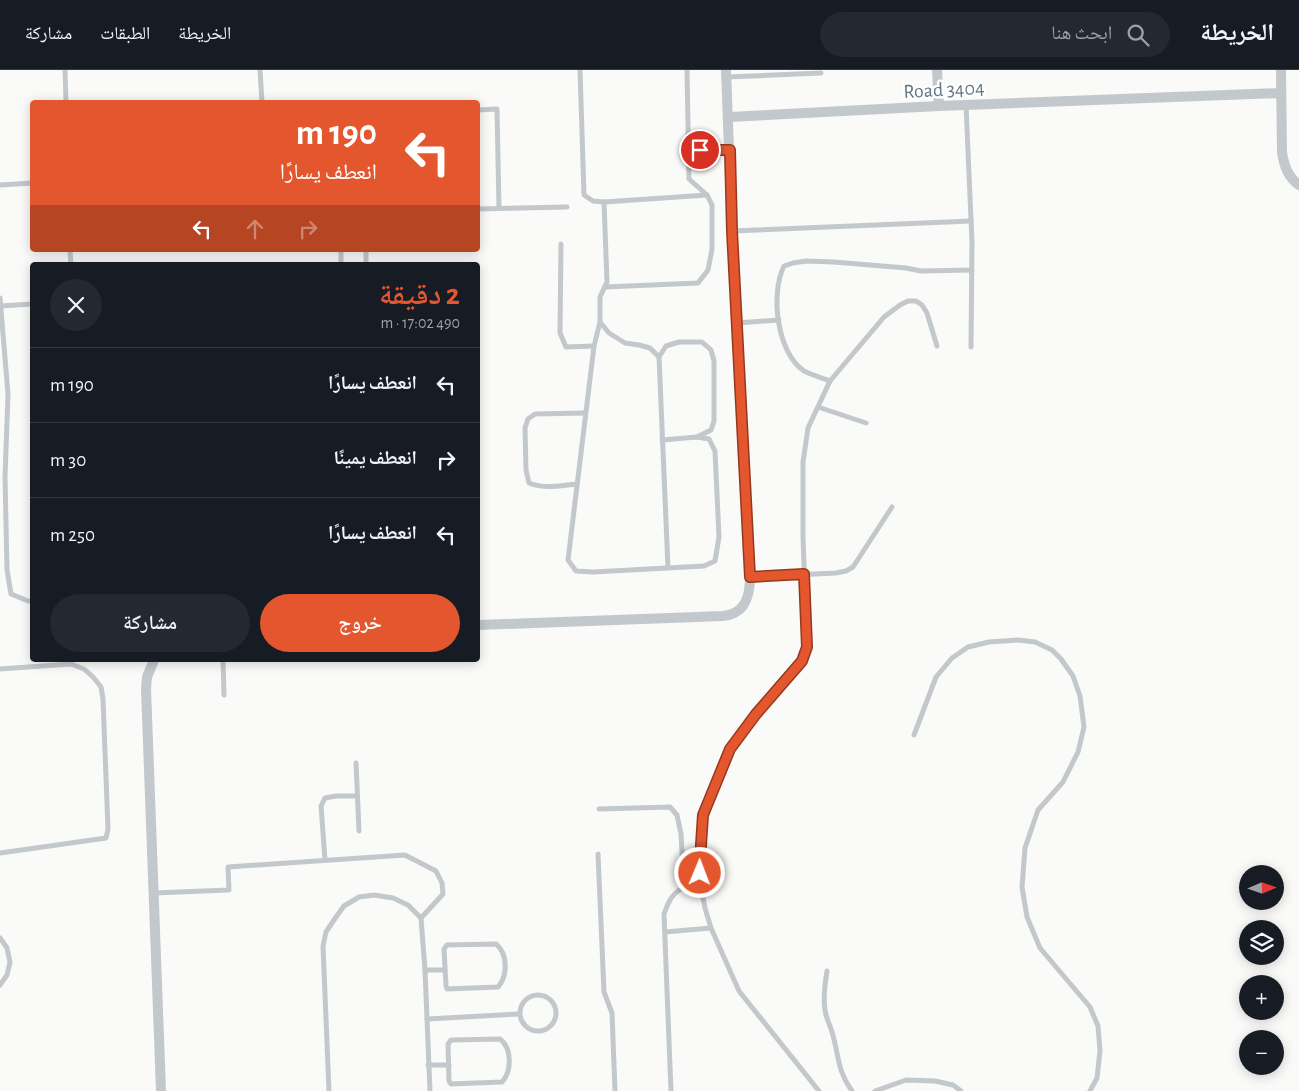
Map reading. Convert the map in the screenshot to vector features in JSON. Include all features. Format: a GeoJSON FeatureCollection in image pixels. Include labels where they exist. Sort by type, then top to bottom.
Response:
{"type":"FeatureCollection","features":[{"type":"Feature","properties":{"kind":"street"},"geometry":{"type":"LineString","coordinates":[[937,70],[939,106]]}},
{"type":"Feature","properties":{"kind":"street"},"geometry":{"type":"LineString","coordinates":[[1280,70],[1283,164],[1288,175],[1299,185]]}},
{"type":"Feature","properties":{"kind":"street"},"geometry":{"type":"LineString","coordinates":[[480,625],[729,615],[744,605],[748,596],[750,577],[732,231],[727,74]]}},
{"type":"Feature","properties":{"kind":"street","name":"Road 3404"},"geometry":{"type":"LineString","coordinates":[[729,117],[939,106],[1281,93]]}},
{"type":"Feature","properties":{"kind":"street"},"geometry":{"type":"LineString","coordinates":[[153,662],[147,677],[146,689],[162,1091]]}},
{"type":"Feature","properties":{"kind":"lane"},"geometry":{"type":"LineString","coordinates":[[65,70],[66,100]]}},
{"type":"Feature","properties":{"kind":"lane"},"geometry":{"type":"LineString","coordinates":[[260,70],[262,100]]}},
{"type":"Feature","properties":{"kind":"lane"},"geometry":{"type":"LineString","coordinates":[[580,70],[584,195],[593,201],[604,202],[707,195]]}},
{"type":"Feature","properties":{"kind":"lane"},"geometry":{"type":"LineString","coordinates":[[605,287],[698,283],[708,270],[712,249],[712,204],[707,195],[690,179],[687,70]]}},
{"type":"Feature","properties":{"kind":"lane"},"geometry":{"type":"LineString","coordinates":[[727,74],[821,73]]}},
{"type":"Feature","properties":{"kind":"lane"},"geometry":{"type":"LineString","coordinates":[[966,105],[971,221],[971,347]]}},
{"type":"Feature","properties":{"kind":"lane"},"geometry":{"type":"LineString","coordinates":[[480,110],[497,109],[499,208]]}},
{"type":"Feature","properties":{"kind":"lane"},"geometry":{"type":"LineString","coordinates":[[688,150],[730,150]]}},
{"type":"Feature","properties":{"kind":"lane"},"geometry":{"type":"LineString","coordinates":[[0,185],[30,184]]}},
{"type":"Feature","properties":{"kind":"lane"},"geometry":{"type":"LineString","coordinates":[[604,202],[607,282],[600,297],[600,322],[594,346],[568,560],[576,571],[593,572],[704,566],[715,560],[719,537],[715,451],[709,439],[697,437],[662,440]]}},
{"type":"Feature","properties":{"kind":"lane"},"geometry":{"type":"LineString","coordinates":[[480,209],[567,207]]}},
{"type":"Feature","properties":{"kind":"lane"},"geometry":{"type":"LineString","coordinates":[[732,231],[971,221]]}},
{"type":"Feature","properties":{"kind":"lane"},"geometry":{"type":"LineString","coordinates":[[561,244],[560,333],[566,347],[594,346]]}},
{"type":"Feature","properties":{"kind":"lane"},"geometry":{"type":"LineString","coordinates":[[830,381],[805,371],[787,351],[777,304],[780,274],[784,266],[806,261],[906,268],[921,271],[972,270]]}},
{"type":"Feature","properties":{"kind":"lane"},"geometry":{"type":"LineString","coordinates":[[0,298],[8,394],[5,477],[7,570],[12,594],[30,601]]}},
{"type":"Feature","properties":{"kind":"lane"},"geometry":{"type":"LineString","coordinates":[[819,1091],[739,991],[711,928],[704,908],[700,887],[703,815],[730,749],[756,714],[802,661],[807,647],[802,462],[808,428],[830,381],[884,317],[908,301],[922,304],[927,313],[937,346]]}},
{"type":"Feature","properties":{"kind":"lane"},"geometry":{"type":"LineString","coordinates":[[1,306],[30,304]]}},
{"type":"Feature","properties":{"kind":"lane"},"geometry":{"type":"LineString","coordinates":[[737,323],[779,320]]}},
{"type":"Feature","properties":{"kind":"lane"},"geometry":{"type":"LineString","coordinates":[[600,322],[610,333],[625,343],[650,348],[659,357]]}},
{"type":"Feature","properties":{"kind":"lane"},"geometry":{"type":"LineString","coordinates":[[668,568],[659,357],[666,346],[679,342],[702,342],[711,350],[714,361],[714,420],[711,430],[697,437]]}},
{"type":"Feature","properties":{"kind":"lane"},"geometry":{"type":"LineString","coordinates":[[818,407],[866,423]]}},
{"type":"Feature","properties":{"kind":"lane"},"geometry":{"type":"LineString","coordinates":[[577,484],[536,486],[529,483],[526,470],[524,428],[528,419],[535,414],[585,413]]}},
{"type":"Feature","properties":{"kind":"lane"},"geometry":{"type":"LineString","coordinates":[[750,577],[846,571],[853,567],[892,507]]}},
{"type":"Feature","properties":{"kind":"lane"},"geometry":{"type":"LineString","coordinates":[[914,735],[936,677],[952,658],[968,647],[989,642],[1018,640],[1035,642],[1052,650],[1073,676],[1080,696],[1084,727],[1078,752],[1063,782],[1038,810],[1025,848],[1022,887],[1027,917],[1040,948],[1090,1006],[1098,1026],[1100,1051],[1097,1078],[1090,1091]]}},
{"type":"Feature","properties":{"kind":"lane"},"geometry":{"type":"LineString","coordinates":[[223,662],[224,695]]}},
{"type":"Feature","properties":{"kind":"lane"},"geometry":{"type":"LineString","coordinates":[[0,669],[71,664],[84,669],[101,687],[108,829],[106,838],[0,853]]}},
{"type":"Feature","properties":{"kind":"lane"},"geometry":{"type":"LineString","coordinates":[[356,763],[358,831]]}},
{"type":"Feature","properties":{"kind":"lane"},"geometry":{"type":"LineString","coordinates":[[325,860],[322,806],[325,798],[357,796]]}},
{"type":"Feature","properties":{"kind":"lane"},"geometry":{"type":"LineString","coordinates":[[599,809],[670,807],[677,815],[681,834],[684,888]]}},
{"type":"Feature","properties":{"kind":"lane"},"geometry":{"type":"LineString","coordinates":[[598,854],[604,992],[612,1013],[614,1091]]}},
{"type":"Feature","properties":{"kind":"lane"},"geometry":{"type":"LineString","coordinates":[[154,893],[229,890],[228,866],[404,856],[436,871],[442,882],[443,894],[421,918]]}},
{"type":"Feature","properties":{"kind":"lane"},"geometry":{"type":"LineString","coordinates":[[671,1091],[664,914],[670,899],[675,893],[684,888],[700,887]]}},
{"type":"Feature","properties":{"kind":"lane"},"geometry":{"type":"LineString","coordinates":[[329,1091],[323,946],[326,932],[344,906],[359,897],[374,895],[393,898],[408,905],[421,918],[430,1091]]}},
{"type":"Feature","properties":{"kind":"lane"},"geometry":{"type":"LineString","coordinates":[[665,932],[711,928]]}},
{"type":"Feature","properties":{"kind":"lane"},"geometry":{"type":"LineString","coordinates":[[0,938],[7,948],[10,962],[7,976],[0,985]]}},
{"type":"Feature","properties":{"kind":"lane"},"geometry":{"type":"LineString","coordinates":[[496,944],[504,954],[505,975],[498,987],[447,989],[445,970],[444,949],[447,946],[496,944]]}},
{"type":"Feature","properties":{"kind":"lane"},"geometry":{"type":"LineString","coordinates":[[425,970],[445,970]]}},
{"type":"Feature","properties":{"kind":"lane"},"geometry":{"type":"LineString","coordinates":[[827,971],[825,1009],[834,1040],[838,1064],[844,1081],[852,1091]]}},
{"type":"Feature","properties":{"kind":"lane"},"geometry":{"type":"LineString","coordinates":[[542,994],[552,1001],[556,1011],[553,1022],[545,1030],[528,1028],[519,1014],[522,1003],[531,995],[542,994]]}},
{"type":"Feature","properties":{"kind":"lane"},"geometry":{"type":"LineString","coordinates":[[427,1019],[519,1014]]}},
{"type":"Feature","properties":{"kind":"lane"},"geometry":{"type":"LineString","coordinates":[[500,1039],[508,1049],[509,1070],[502,1082],[451,1084],[449,1081],[449,1065],[448,1044],[451,1040],[500,1039]]}},
{"type":"Feature","properties":{"kind":"lane"},"geometry":{"type":"LineString","coordinates":[[428,1065],[449,1065]]}},
{"type":"Feature","properties":{"kind":"lane"},"geometry":{"type":"LineString","coordinates":[[875,1091],[906,1080],[935,1081],[953,1085],[961,1091]]}},
{"type":"Feature","properties":{"kind":"route"},"geometry":{"type":"LineString","coordinates":[[700,150],[730,150],[732,231],[750,577],[804,574],[807,647],[802,661],[756,714],[730,749],[703,815],[700,873]]}}]}
